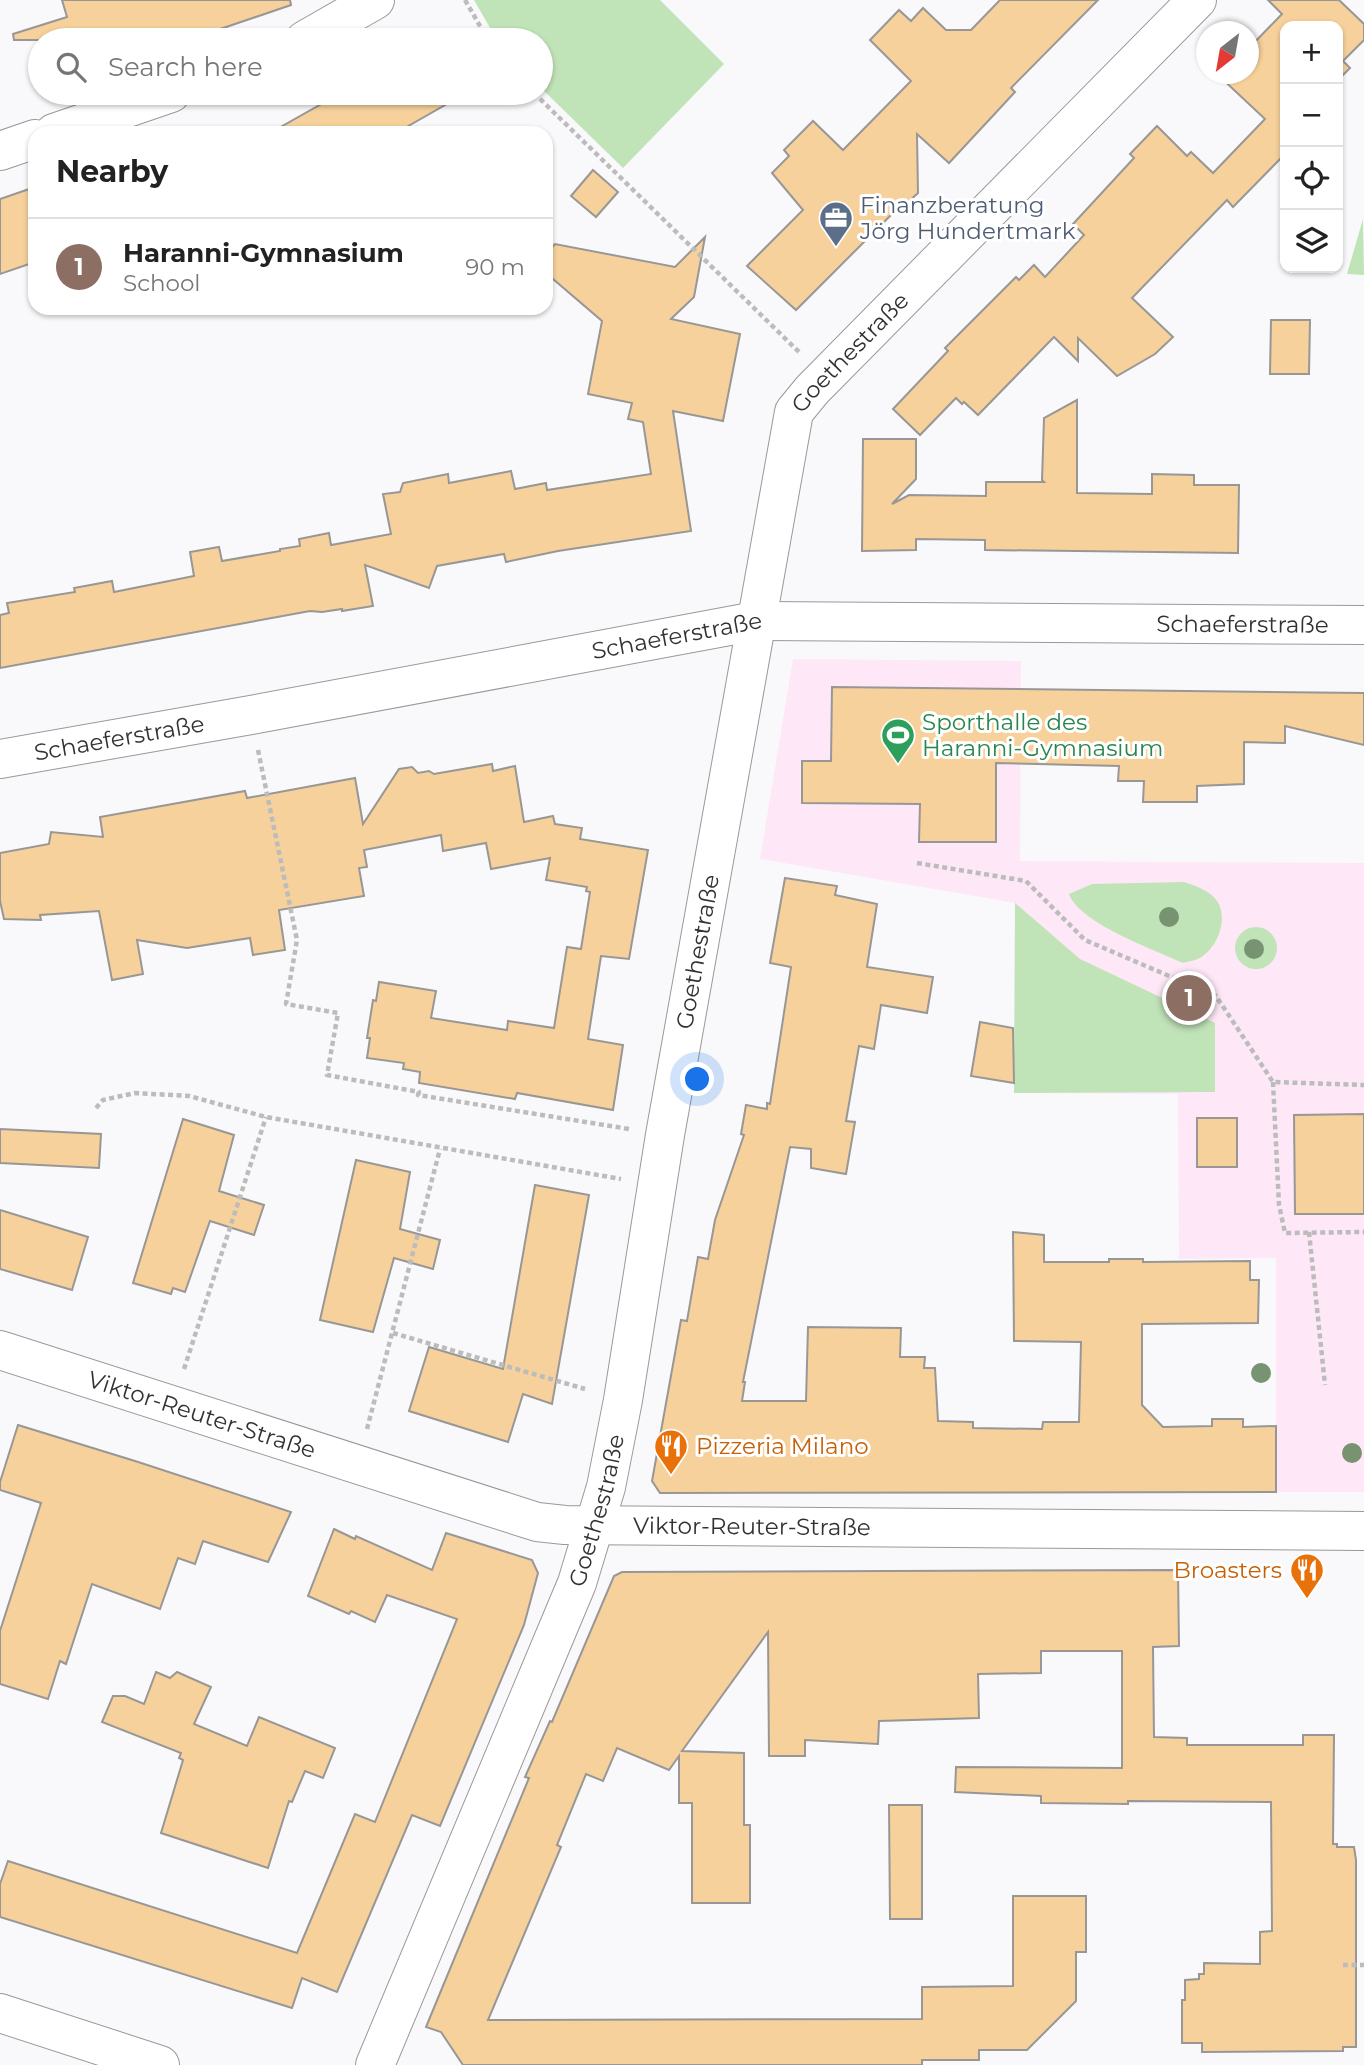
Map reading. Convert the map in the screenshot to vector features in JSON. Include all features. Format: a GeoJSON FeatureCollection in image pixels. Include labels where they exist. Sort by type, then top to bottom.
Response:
{"type":"FeatureCollection","features":[{"type":"Feature","properties":{"kind":"street"},"geometry":{"type":"LineString","coordinates":[[326,28],[375,0]]}},
{"type":"Feature","properties":{"kind":"street","name":"Goethestraße"},"geometry":{"type":"LineString","coordinates":[[375,2065],[577,1583],[606,1487],[623,1400],[656,1185],[794,412],[825,377],[1197,0]]}},
{"type":"Feature","properties":{"kind":"street"},"geometry":{"type":"LineString","coordinates":[[74,126],[136,105]]}},
{"type":"Feature","properties":{"kind":"street"},"geometry":{"type":"LineString","coordinates":[[0,151],[28,141]]}},
{"type":"Feature","properties":{"kind":"street","name":"Schaeferstraße"},"geometry":{"type":"LineString","coordinates":[[0,759],[757,621],[1364,625]]}},
{"type":"Feature","properties":{"kind":"street","name":"Viktor-Reuter-Straße"},"geometry":{"type":"LineString","coordinates":[[0,1350],[537,1522],[595,1527],[1364,1531]]}},
{"type":"Feature","properties":{"kind":"street"},"geometry":{"type":"LineString","coordinates":[[0,2013],[160,2065]]}},
{"type":"Feature","properties":{"kind":"path"},"geometry":{"type":"LineString","coordinates":[[465,0],[481,28]]}},
{"type":"Feature","properties":{"kind":"path"},"geometry":{"type":"LineString","coordinates":[[546,105],[825,377]]}},
{"type":"Feature","properties":{"kind":"path"},"geometry":{"type":"LineString","coordinates":[[251,715],[297,940],[286,1004],[338,1013],[327,1074],[419,1092],[418,1095],[665,1135]]}},
{"type":"Feature","properties":{"kind":"path"},"geometry":{"type":"LineString","coordinates":[[916,863],[1026,881],[1085,940],[1216,996],[1273,1082],[1279,1205],[1285,1233],[1364,1232]]}},
{"type":"Feature","properties":{"kind":"path"},"geometry":{"type":"LineString","coordinates":[[1273,1082],[1364,1085]]}},
{"type":"Feature","properties":{"kind":"path"},"geometry":{"type":"LineString","coordinates":[[96,1108],[103,1100],[135,1093],[189,1096],[266,1117],[656,1185]]}},
{"type":"Feature","properties":{"kind":"path"},"geometry":{"type":"LineString","coordinates":[[173,1405],[266,1117]]}},
{"type":"Feature","properties":{"kind":"path"},"geometry":{"type":"LineString","coordinates":[[358,1464],[440,1149]]}},
{"type":"Feature","properties":{"kind":"path"},"geometry":{"type":"LineString","coordinates":[[1309,1232],[1325,1385]]}},
{"type":"Feature","properties":{"kind":"path"},"geometry":{"type":"LineString","coordinates":[[393,1332],[623,1400]]}},
{"type":"Feature","properties":{"kind":"path"},"geometry":{"type":"LineString","coordinates":[[1343,1965],[1364,1965]]}},
{"type":"Feature","properties":{"kind":"shaded area"},"geometry":{"type":"Polygon","coordinates":[[[793,659],[1021,661],[1020,861],[1364,863],[1364,1492],[1276,1492],[1276,1258],[1179,1259],[1178,1094],[1014,1093],[1015,903],[760,859],[793,659]]]}},
{"type":"Feature","properties":{"kind":"green space"},"geometry":{"type":"Polygon","coordinates":[[[474,0],[660,0],[724,64],[623,168],[553,100],[553,28],[490,28],[474,0]]]}},
{"type":"Feature","properties":{"kind":"green space"},"geometry":{"type":"Polygon","coordinates":[[[1363,219],[1364,275],[1347,274],[1363,219]]]}},
{"type":"Feature","properties":{"kind":"green space"},"geometry":{"type":"Polygon","coordinates":[[[1184,882],[1214,897],[1220,907],[1222,922],[1218,937],[1209,950],[1200,958],[1183,963],[1102,925],[1076,905],[1069,894],[1092,884],[1184,882]]]}},
{"type":"Feature","properties":{"kind":"green space"},"geometry":{"type":"Polygon","coordinates":[[[1015,903],[1080,959],[1215,1023],[1215,1092],[1014,1093],[1015,903]]]}},
{"type":"Feature","properties":{"kind":"green space"},"geometry":{"type":"Polygon","coordinates":[[[1256,927],[1271,933],[1277,948],[1271,963],[1256,969],[1241,963],[1235,948],[1241,933],[1256,927]]]}},
{"type":"Feature","properties":{"kind":"building"},"geometry":{"type":"Polygon","coordinates":[[[62,0],[290,0],[291,5],[223,28],[32,28],[67,17],[62,0]]]}},
{"type":"Feature","properties":{"kind":"building"},"geometry":{"type":"Polygon","coordinates":[[[1000,0],[1098,0],[1011,88],[1015,92],[949,163],[917,134],[918,193],[907,203],[903,203],[796,310],[747,266],[803,210],[772,173],[789,156],[784,150],[813,121],[843,150],[911,81],[870,40],[899,10],[911,21],[923,8],[946,30],[971,30],[1000,0]]]}},
{"type":"Feature","properties":{"kind":"building"},"geometry":{"type":"Polygon","coordinates":[[[1268,0],[1339,0],[1364,24],[1364,40],[1343,61],[1343,21],[1280,21],[1280,159],[1233,207],[1227,200],[1132,298],[1173,337],[1155,354],[1117,376],[1078,338],[1078,361],[1054,337],[978,415],[956,398],[920,435],[893,409],[948,351],[945,348],[1016,277],[1019,280],[1034,265],[1045,277],[1084,235],[1073,224],[1134,158],[1130,154],[1157,126],[1187,156],[1191,152],[1213,173],[1265,119],[1228,84],[1259,84],[1259,38],[1282,14],[1268,0]]]}},
{"type":"Feature","properties":{"kind":"building"},"geometry":{"type":"Polygon","coordinates":[[[28,29],[28,40],[14,40],[13,34],[28,29]]]}},
{"type":"Feature","properties":{"kind":"building"},"geometry":{"type":"Polygon","coordinates":[[[1343,61],[1350,68],[1343,75],[1343,61]]]}},
{"type":"Feature","properties":{"kind":"building"},"geometry":{"type":"Polygon","coordinates":[[[320,105],[445,105],[408,126],[282,126],[320,105]]]}},
{"type":"Feature","properties":{"kind":"building"},"geometry":{"type":"Polygon","coordinates":[[[593,170],[618,192],[596,217],[571,196],[593,170]]]}},
{"type":"Feature","properties":{"kind":"building"},"geometry":{"type":"Polygon","coordinates":[[[28,189],[28,264],[0,274],[0,199],[28,189]]]}},
{"type":"Feature","properties":{"kind":"building"},"geometry":{"type":"Polygon","coordinates":[[[705,237],[694,297],[671,319],[740,334],[723,421],[673,411],[691,531],[558,551],[506,562],[504,554],[437,566],[429,588],[365,565],[373,606],[342,611],[310,611],[0,668],[0,615],[9,613],[7,603],[75,592],[74,588],[112,581],[114,592],[194,576],[190,552],[219,547],[222,561],[300,546],[299,539],[329,533],[331,545],[391,534],[383,494],[400,492],[403,483],[448,474],[449,483],[511,471],[515,489],[546,483],[547,490],[651,474],[643,422],[628,419],[632,403],[588,394],[602,321],[553,279],[553,246],[555,244],[675,267],[705,237]]]}},
{"type":"Feature","properties":{"kind":"building"},"geometry":{"type":"Polygon","coordinates":[[[1271,320],[1310,320],[1309,374],[1270,374],[1271,320]]]}},
{"type":"Feature","properties":{"kind":"building"},"geometry":{"type":"Polygon","coordinates":[[[1077,400],[1077,493],[1152,494],[1152,474],[1194,475],[1194,485],[1239,485],[1238,553],[985,550],[985,540],[916,539],[916,550],[862,551],[863,439],[916,439],[916,479],[892,504],[909,495],[986,496],[986,482],[1044,482],[1044,418],[1077,400]]]}},
{"type":"Feature","properties":{"kind":"building"},"geometry":{"type":"Polygon","coordinates":[[[832,687],[1364,693],[1364,745],[1285,726],[1285,743],[1244,742],[1244,784],[1197,786],[1197,802],[1143,802],[1144,781],[1118,781],[1119,766],[996,763],[996,842],[919,842],[920,804],[802,803],[802,761],[831,761],[832,687]]]}},
{"type":"Feature","properties":{"kind":"building"},"geometry":{"type":"Polygon","coordinates":[[[492,764],[493,771],[515,766],[524,822],[553,816],[555,824],[582,828],[580,839],[648,850],[629,959],[601,956],[588,1039],[623,1045],[613,1110],[517,1093],[515,1099],[419,1083],[420,1072],[403,1069],[404,1063],[367,1058],[373,1000],[376,1001],[379,982],[436,991],[431,1018],[507,1030],[508,1021],[554,1028],[567,947],[581,949],[590,892],[586,891],[587,887],[546,880],[550,858],[491,869],[486,843],[443,851],[441,835],[364,850],[367,867],[359,868],[364,896],[279,910],[285,950],[253,955],[250,938],[187,948],[137,940],[143,974],[112,980],[99,911],[40,915],[41,920],[4,919],[0,901],[0,853],[49,844],[51,832],[103,837],[100,817],[245,791],[247,798],[355,778],[363,824],[399,769],[412,767],[418,773],[429,771],[434,774],[492,764]]]}},
{"type":"Feature","properties":{"kind":"building"},"geometry":{"type":"Polygon","coordinates":[[[785,878],[837,886],[835,895],[877,904],[867,967],[933,977],[927,1013],[881,1005],[874,1049],[859,1046],[846,1121],[855,1122],[846,1174],[811,1168],[811,1149],[790,1147],[743,1382],[742,1401],[806,1401],[808,1327],[901,1328],[900,1357],[925,1357],[924,1368],[935,1368],[938,1421],[973,1422],[973,1428],[1042,1429],[1043,1422],[1079,1422],[1081,1342],[1014,1341],[1013,1232],[1044,1235],[1044,1262],[1109,1262],[1109,1259],[1143,1259],[1143,1262],[1250,1261],[1250,1280],[1259,1280],[1258,1323],[1142,1324],[1142,1405],[1163,1427],[1212,1426],[1212,1419],[1243,1419],[1243,1427],[1276,1426],[1276,1492],[660,1493],[652,1481],[681,1320],[687,1321],[698,1257],[708,1259],[715,1220],[744,1135],[741,1134],[746,1105],[767,1109],[767,1103],[770,1104],[791,967],[770,963],[785,878]]]}},
{"type":"Feature","properties":{"kind":"building"},"geometry":{"type":"Polygon","coordinates":[[[980,1022],[1013,1028],[1014,1083],[971,1076],[980,1022]]]}},
{"type":"Feature","properties":{"kind":"building"},"geometry":{"type":"Polygon","coordinates":[[[1364,1114],[1364,1214],[1295,1214],[1294,1115],[1364,1114]]]}},
{"type":"Feature","properties":{"kind":"building"},"geometry":{"type":"Polygon","coordinates":[[[1197,1118],[1237,1118],[1237,1167],[1197,1167],[1197,1118]]]}},
{"type":"Feature","properties":{"kind":"building"},"geometry":{"type":"Polygon","coordinates":[[[183,1119],[234,1135],[219,1191],[264,1205],[254,1235],[210,1221],[185,1292],[173,1288],[171,1294],[133,1283],[183,1119]]]}},
{"type":"Feature","properties":{"kind":"building"},"geometry":{"type":"Polygon","coordinates":[[[0,1129],[101,1134],[99,1168],[0,1163],[0,1129]]]}},
{"type":"Feature","properties":{"kind":"building"},"geometry":{"type":"Polygon","coordinates":[[[356,1160],[410,1172],[400,1229],[440,1240],[433,1269],[394,1258],[373,1332],[320,1320],[356,1160]]]}},
{"type":"Feature","properties":{"kind":"building"},"geometry":{"type":"Polygon","coordinates":[[[535,1185],[589,1195],[552,1404],[523,1394],[508,1442],[409,1411],[429,1347],[503,1369],[535,1185]]]}},
{"type":"Feature","properties":{"kind":"building"},"geometry":{"type":"Polygon","coordinates":[[[0,1210],[88,1237],[72,1290],[0,1269],[0,1210]]]}},
{"type":"Feature","properties":{"kind":"building"},"geometry":{"type":"Polygon","coordinates":[[[18,1425],[291,1512],[268,1562],[203,1541],[195,1564],[178,1558],[160,1609],[92,1584],[66,1664],[60,1661],[48,1699],[0,1684],[0,1631],[41,1503],[0,1490],[0,1482],[18,1425]]]}},
{"type":"Feature","properties":{"kind":"building"},"geometry":{"type":"Polygon","coordinates":[[[334,1529],[432,1570],[446,1533],[532,1560],[538,1573],[524,1625],[440,1826],[412,1815],[337,1992],[302,1978],[292,2008],[0,1917],[0,1884],[8,1861],[297,1953],[355,1814],[375,1822],[457,1619],[387,1595],[375,1622],[308,1596],[334,1529]]]}},
{"type":"Feature","properties":{"kind":"building"},"geometry":{"type":"Polygon","coordinates":[[[1178,1570],[1179,1646],[1153,1647],[1154,1737],[1187,1738],[1187,1745],[1303,1745],[1303,1735],[1334,1735],[1333,1844],[1337,1844],[1337,1847],[1354,1847],[1356,1860],[1356,2047],[1343,2047],[1343,2051],[1202,2052],[1202,2043],[1182,2043],[1185,1980],[1199,1979],[1199,1974],[1204,1974],[1204,1963],[1260,1964],[1260,1932],[1272,1931],[1271,1802],[1041,1803],[1041,1796],[955,1792],[956,1767],[1122,1768],[1122,1651],[1041,1651],[1041,1673],[978,1674],[979,1718],[879,1721],[878,1744],[805,1740],[805,1756],[769,1756],[768,1632],[682,1751],[744,1753],[744,1825],[750,1825],[750,1903],[692,1903],[692,1803],[679,1803],[679,1756],[669,1770],[617,1748],[603,1781],[586,1774],[557,1845],[561,1847],[488,2020],[922,2019],[922,1987],[1013,1986],[1013,1896],[1086,1896],[1086,1952],[1076,1952],[1076,2001],[1027,2050],[979,2050],[979,2060],[922,2060],[922,2065],[463,2065],[441,2032],[426,2027],[529,1778],[525,1777],[550,1721],[552,1722],[614,1576],[622,1572],[1178,1570]]]}},
{"type":"Feature","properties":{"kind":"building"},"geometry":{"type":"Polygon","coordinates":[[[156,1672],[170,1678],[177,1672],[211,1687],[194,1724],[247,1746],[259,1717],[335,1748],[323,1778],[305,1771],[292,1802],[289,1801],[268,1868],[161,1833],[183,1760],[179,1758],[181,1753],[102,1722],[113,1696],[125,1696],[144,1704],[156,1672]]]}},
{"type":"Feature","properties":{"kind":"building"},"geometry":{"type":"Polygon","coordinates":[[[889,1805],[922,1805],[922,1919],[890,1919],[889,1805]]]}},
{"type":"Feature","properties":{"kind":"place","name":"Finanzberatung Jörg Hundertmark"},"geometry":{"type":"Point","coordinates":[836,248]}},
{"type":"Feature","properties":{"kind":"place","name":"Sporthalle des Haranni-Gymnasium"},"geometry":{"type":"Point","coordinates":[898,765]}},
{"type":"Feature","properties":{"kind":"place","name":"Haranni-Gymnasium"},"geometry":{"type":"Point","coordinates":[1189,998]}},
{"type":"Feature","properties":{"kind":"place","name":"Pizzeria Milano"},"geometry":{"type":"Point","coordinates":[671,1476]}},
{"type":"Feature","properties":{"kind":"place","name":"Broasters"},"geometry":{"type":"Point","coordinates":[1307,1600]}}]}
